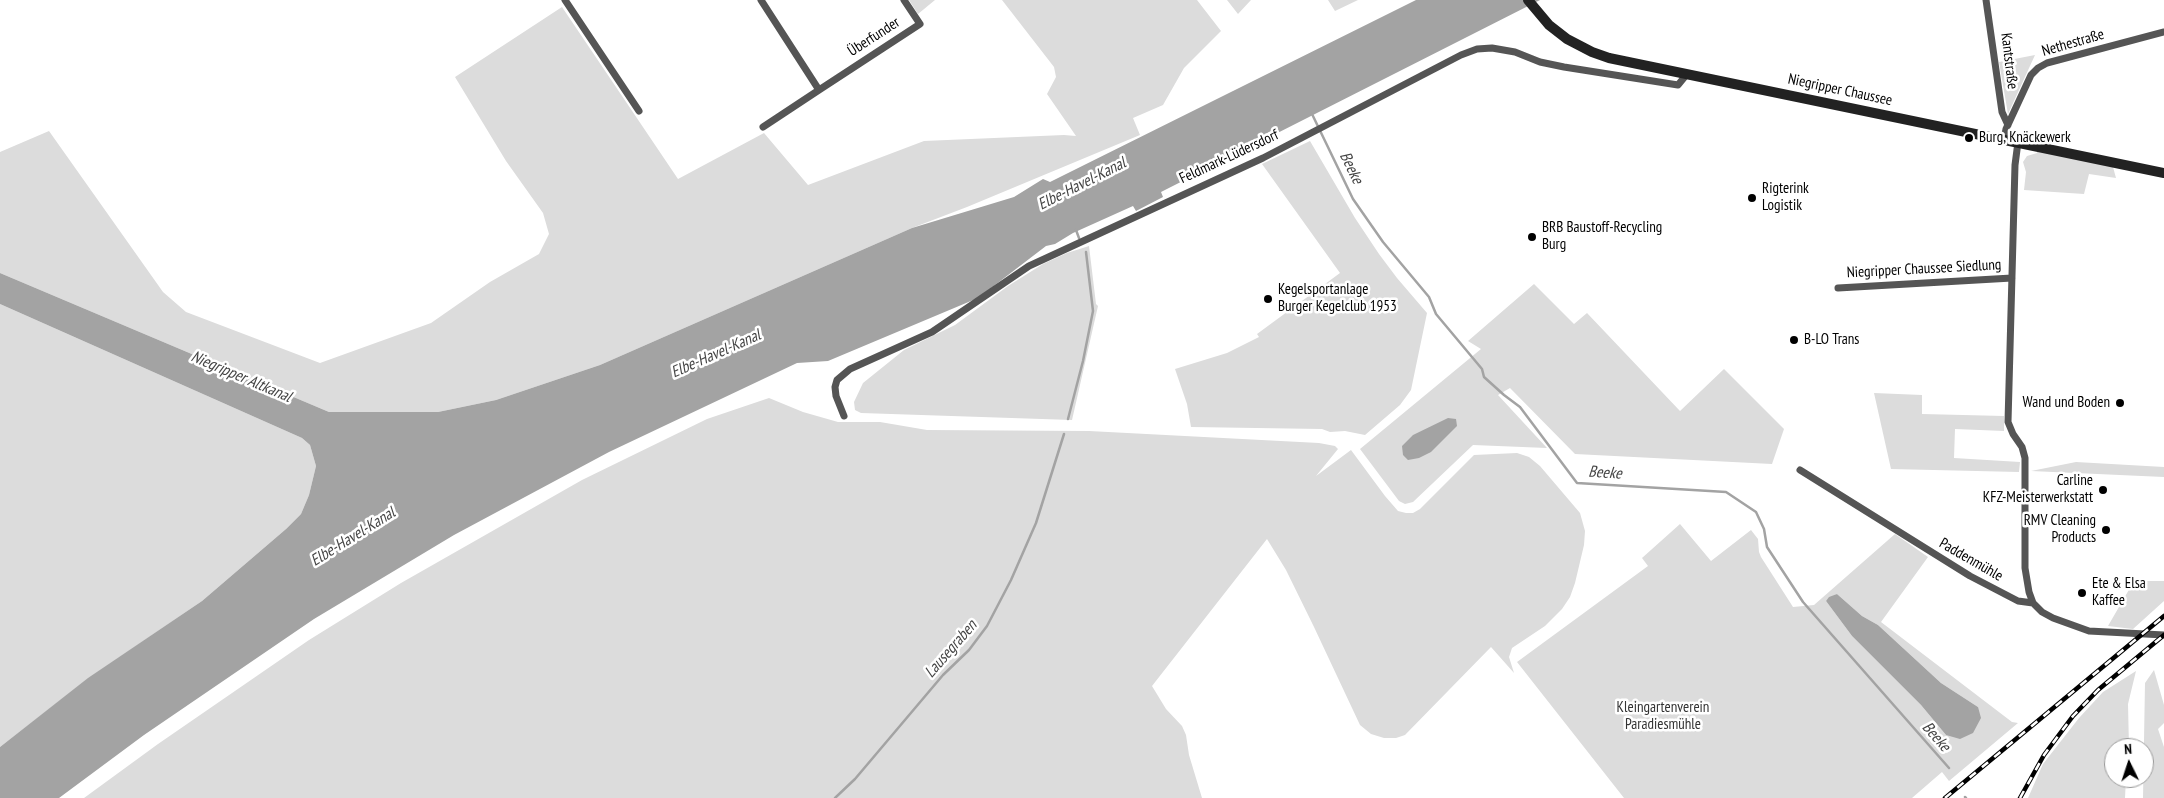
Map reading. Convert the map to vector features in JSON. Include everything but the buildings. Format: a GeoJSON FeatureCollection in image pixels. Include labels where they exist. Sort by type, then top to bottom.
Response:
{"type":"FeatureCollection","features":[{"type":"Feature","properties":{"kind":"main road","name":"Niegripper Chaussee"},"geometry":{"type":"LineString","coordinates":[[1528,0],[1557,32],[1579,46],[1609,58],[2164,172]]}},
{"type":"Feature","properties":{"kind":"street"},"geometry":{"type":"LineString","coordinates":[[565,0],[639,111]]}},
{"type":"Feature","properties":{"kind":"street"},"geometry":{"type":"LineString","coordinates":[[761,0],[819,90]]}},
{"type":"Feature","properties":{"kind":"street","name":"Überfunder"},"geometry":{"type":"LineString","coordinates":[[763,127],[920,24],[904,0]]}},
{"type":"Feature","properties":{"kind":"street","name":"Kantstraße"},"geometry":{"type":"LineString","coordinates":[[1986,0],[2002,112],[2008,125]]}},
{"type":"Feature","properties":{"kind":"street","name":"Nethestraße"},"geometry":{"type":"LineString","coordinates":[[2004,140],[2008,125],[2031,75],[2043,64],[2164,32]]}},
{"type":"Feature","properties":{"kind":"street","name":"Feldmark-Lüdersdorf"},"geometry":{"type":"LineString","coordinates":[[844,416],[836,396],[835,387],[837,380],[850,369],[932,332],[1029,266],[1263,158],[1461,55],[1484,48],[1515,52],[1540,62],[1564,68],[1678,85],[1687,74]]}},
{"type":"Feature","properties":{"kind":"street","name":"Niegripper Chaussee Siedlung"},"geometry":{"type":"LineString","coordinates":[[2018,142],[2015,165],[2008,422],[2013,434],[2022,446],[2025,458],[2025,568],[2029,592],[2034,603]]}},
{"type":"Feature","properties":{"kind":"street","name":"Niegripper Chaussee Siedlung"},"geometry":{"type":"LineString","coordinates":[[1838,288],[2012,278]]}},
{"type":"Feature","properties":{"kind":"street","name":"Paddenmühle"},"geometry":{"type":"LineString","coordinates":[[1800,470],[1970,576],[2018,601],[2034,603],[2047,615],[2082,630],[2164,635]]}},
{"type":"Feature","properties":{"kind":"green space"},"geometry":{"type":"Polygon","coordinates":[[[909,0],[935,0],[918,14],[909,0]]]}},
{"type":"Feature","properties":{"kind":"green space"},"geometry":{"type":"Polygon","coordinates":[[[1002,0],[1197,0],[1221,31],[1184,68],[1163,105],[1133,118],[1140,135],[912,228],[600,365],[496,400],[438,412],[329,412],[0,273],[0,152],[49,131],[163,292],[186,312],[320,363],[431,323],[490,282],[539,254],[549,234],[543,213],[506,161],[455,77],[562,7],[678,179],[764,133],[808,185],[924,141],[1076,136],[1047,94],[1056,77],[1054,67],[1002,0]]]}},
{"type":"Feature","properties":{"kind":"green space"},"geometry":{"type":"Polygon","coordinates":[[[1227,0],[1251,0],[1238,14],[1227,0]]]}},
{"type":"Feature","properties":{"kind":"green space"},"geometry":{"type":"Polygon","coordinates":[[[1328,0],[1358,0],[1335,11],[1328,0]]]}},
{"type":"Feature","properties":{"kind":"green space"},"geometry":{"type":"Polygon","coordinates":[[[2035,55],[2008,114],[1999,62],[2035,55]]]}},
{"type":"Feature","properties":{"kind":"green space"},"geometry":{"type":"Polygon","coordinates":[[[1310,141],[1355,218],[1379,254],[1427,313],[1411,390],[1400,405],[1365,435],[1345,431],[1330,432],[1322,429],[1191,427],[1187,404],[1175,369],[1227,353],[1259,337],[1257,334],[1340,273],[1262,164],[1310,141]]]}},
{"type":"Feature","properties":{"kind":"green space"},"geometry":{"type":"Polygon","coordinates":[[[2037,151],[2113,167],[2116,178],[2089,174],[2084,194],[2024,190],[2026,172],[2023,162],[2027,156],[2037,153],[2037,151]]]}},
{"type":"Feature","properties":{"kind":"green space"},"geometry":{"type":"Polygon","coordinates":[[[1089,246],[1096,304],[1098,306],[1072,420],[861,413],[855,410],[854,402],[863,383],[904,350],[955,325],[1008,286],[1043,264],[1089,246]]]}},
{"type":"Feature","properties":{"kind":"green space"},"geometry":{"type":"Polygon","coordinates":[[[1534,284],[1574,324],[1587,313],[1680,411],[1724,369],[1784,429],[1772,464],[1575,454],[1510,388],[1498,395],[1547,448],[1473,445],[1413,502],[1405,504],[1399,501],[1360,449],[1481,349],[1468,341],[1534,284]]]}},
{"type":"Feature","properties":{"kind":"green space"},"geometry":{"type":"Polygon","coordinates":[[[0,304],[302,438],[310,445],[316,466],[309,495],[301,514],[286,529],[202,601],[89,678],[0,747],[0,304]]]}},
{"type":"Feature","properties":{"kind":"green space"},"geometry":{"type":"Polygon","coordinates":[[[1874,393],[1922,395],[1922,414],[2004,416],[2004,431],[1955,429],[1954,458],[2020,462],[2019,472],[1891,469],[1874,393]]]}},
{"type":"Feature","properties":{"kind":"green space"},"geometry":{"type":"Polygon","coordinates":[[[769,398],[803,412],[838,422],[880,422],[927,430],[1089,431],[1319,443],[1335,446],[1338,449],[1316,476],[1351,450],[1398,511],[1406,513],[1413,513],[1420,509],[1474,455],[1517,453],[1529,457],[1540,466],[1580,513],[1585,531],[1584,545],[1575,583],[1570,597],[1562,609],[1545,626],[1512,648],[1509,657],[1514,673],[1491,647],[1405,735],[1396,738],[1384,738],[1371,734],[1360,725],[1286,570],[1267,539],[1152,686],[1166,709],[1182,726],[1202,798],[84,798],[158,744],[309,640],[401,583],[582,480],[707,419],[769,398]]]}},
{"type":"Feature","properties":{"kind":"green space"},"geometry":{"type":"Polygon","coordinates":[[[2076,462],[2164,467],[2164,477],[2031,471],[2076,462]]]}},
{"type":"Feature","properties":{"kind":"green space","name":"Kleingartenverein Paradiesmühle"},"geometry":{"type":"Polygon","coordinates":[[[1680,524],[1711,561],[1751,530],[1758,539],[1761,557],[1793,607],[1814,605],[1895,534],[1928,557],[1881,622],[2012,722],[2018,723],[1949,781],[1942,772],[1912,798],[1624,798],[1517,662],[1648,566],[1642,558],[1680,524]],[[1837,594],[1826,601],[1852,636],[1921,705],[1946,735],[1978,707],[1941,683],[1878,625],[1862,616],[1837,594]]]}},
{"type":"Feature","properties":{"kind":"green space"},"geometry":{"type":"Polygon","coordinates":[[[2134,581],[2164,581],[2164,601],[2133,629],[2108,626],[2134,581]]]}},
{"type":"Feature","properties":{"kind":"green space"},"geometry":{"type":"Polygon","coordinates":[[[2154,670],[2164,705],[2164,723],[2158,729],[2164,747],[2164,798],[2143,798],[2143,788],[2154,788],[2154,738],[2144,738],[2145,683],[2154,670]]]}},
{"type":"Feature","properties":{"kind":"green space"},"geometry":{"type":"Polygon","coordinates":[[[2136,671],[2128,704],[2129,738],[2104,738],[2104,788],[2126,788],[2125,798],[2028,798],[2043,764],[2079,718],[2103,692],[2136,671]]]}},
{"type":"Feature","properties":{"kind":"water"},"geometry":{"type":"Polygon","coordinates":[[[1416,0],[1540,0],[1161,192],[1163,197],[1136,211],[1133,206],[1073,233],[1055,244],[1046,246],[978,298],[828,361],[797,363],[609,452],[454,535],[314,619],[144,735],[59,798],[0,798],[0,747],[88,678],[202,601],[286,529],[301,514],[309,495],[316,466],[310,445],[302,438],[0,304],[0,273],[329,412],[438,412],[496,400],[600,365],[912,228],[1014,197],[1043,179],[1050,182],[1416,0]]]}},
{"type":"Feature","properties":{"kind":"water"},"geometry":{"type":"Polygon","coordinates":[[[1448,418],[1456,419],[1457,426],[1431,452],[1419,458],[1408,460],[1403,455],[1402,446],[1413,435],[1448,418]]]}},
{"type":"Feature","properties":{"kind":"water"},"geometry":{"type":"Polygon","coordinates":[[[1837,594],[1862,616],[1878,625],[1941,683],[1978,707],[1981,718],[1973,733],[1960,739],[1946,735],[1921,705],[1852,636],[1826,601],[1829,597],[1837,594]]]}},
{"type":"Feature","properties":{"kind":"waterway","name":"Beeke"},"geometry":{"type":"LineString","coordinates":[[1312,114],[1353,199],[1383,242],[1429,297],[1436,314],[1482,369],[1484,377],[1520,407],[1577,483],[1726,492],[1756,512],[1764,529],[1767,547],[1803,602],[1949,768]]}},
{"type":"Feature","properties":{"kind":"waterway","name":"Lausegraben"},"geometry":{"type":"LineString","coordinates":[[1076,230],[1079,238]]}},
{"type":"Feature","properties":{"kind":"waterway","name":"Lausegraben"},"geometry":{"type":"LineString","coordinates":[[1068,419],[1083,361],[1093,311],[1086,252]]}},
{"type":"Feature","properties":{"kind":"waterway","name":"Lausegraben"},"geometry":{"type":"LineString","coordinates":[[835,798],[855,779],[943,675],[969,650],[987,626],[1011,580],[1036,523],[1064,434]]}},
{"type":"Feature","properties":{"kind":"railway"},"geometry":{"type":"LineString","coordinates":[[1945,798],[2164,616]]}},
{"type":"Feature","properties":{"kind":"railway"},"geometry":{"type":"LineString","coordinates":[[2020,798],[2044,755],[2073,716],[2098,690],[2164,635]]}},
{"type":"Feature","properties":{"kind":"place","name":"Burg, Knäckewerk"},"geometry":{"type":"Point","coordinates":[1969,138]}},
{"type":"Feature","properties":{"kind":"place","name":"Rigterink Logistik"},"geometry":{"type":"Point","coordinates":[1752,198]}},
{"type":"Feature","properties":{"kind":"place","name":"BRB Baustoff-Recycling Burg"},"geometry":{"type":"Point","coordinates":[1532,237]}},
{"type":"Feature","properties":{"kind":"place","name":"Kegelsportanlage Burger Kegelclub 1953"},"geometry":{"type":"Point","coordinates":[1268,299]}},
{"type":"Feature","properties":{"kind":"place","name":"B-LO Trans"},"geometry":{"type":"Point","coordinates":[1794,340]}},
{"type":"Feature","properties":{"kind":"place","name":"Wand und Boden"},"geometry":{"type":"Point","coordinates":[2120,403]}},
{"type":"Feature","properties":{"kind":"place","name":"Carline KFZ-Meisterwerkstatt"},"geometry":{"type":"Point","coordinates":[2103,490]}},
{"type":"Feature","properties":{"kind":"place","name":"RMV Cleaning Products"},"geometry":{"type":"Point","coordinates":[2106,530]}},
{"type":"Feature","properties":{"kind":"place","name":"Ete & Elsa Kaffee"},"geometry":{"type":"Point","coordinates":[2082,593]}},
{"type":"Feature","properties":{"kind":"water label","name":"Elbe-Havel-Kanal"},"geometry":{"type":"Point","coordinates":[1082,184]}},
{"type":"Feature","properties":{"kind":"water label","name":"Elbe-Havel-Kanal"},"geometry":{"type":"Point","coordinates":[716,354]}},
{"type":"Feature","properties":{"kind":"water label","name":"Niegripper Altkanal"},"geometry":{"type":"Point","coordinates":[241,377]}},
{"type":"Feature","properties":{"kind":"water label","name":"Elbe-Havel-Kanal"},"geometry":{"type":"Point","coordinates":[353,537]}}]}
